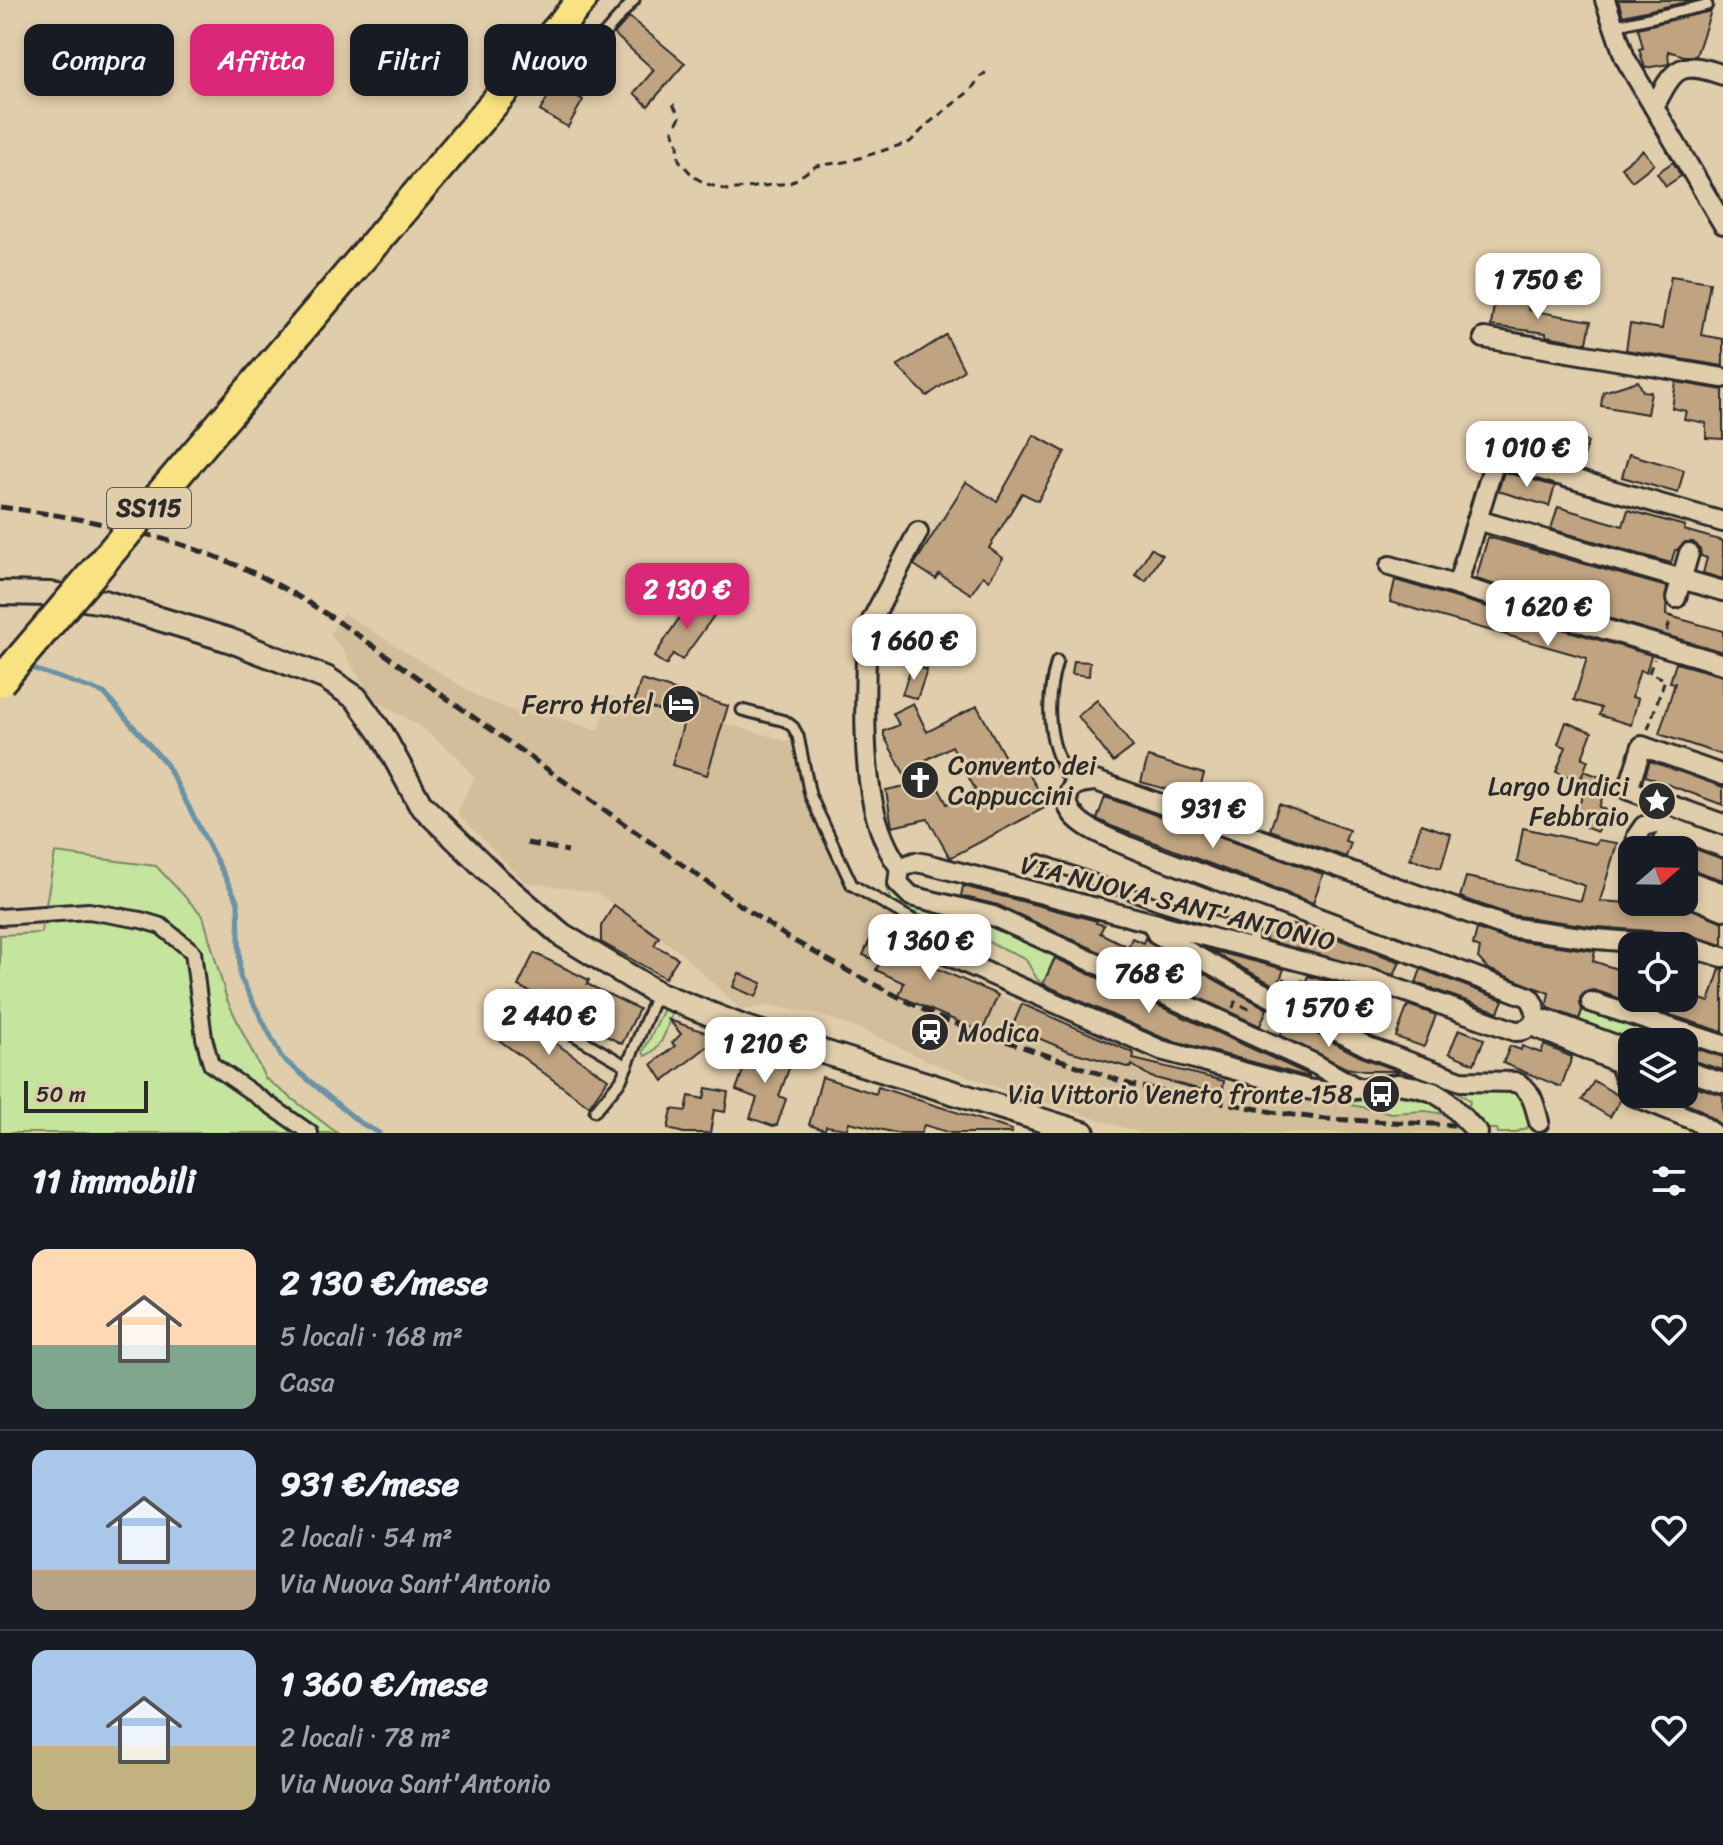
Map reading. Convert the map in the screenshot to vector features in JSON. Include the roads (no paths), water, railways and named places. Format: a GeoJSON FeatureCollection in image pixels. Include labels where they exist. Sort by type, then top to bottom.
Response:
{"type":"FeatureCollection","features":[{"type":"Feature","properties":{"kind":"main road"},"geometry":{"type":"LineString","coordinates":[[561,24],[582,0]]}},
{"type":"Feature","properties":{"kind":"main road","name":"SS115"},"geometry":{"type":"LineString","coordinates":[[0,682],[500,96]]}},
{"type":"Feature","properties":{"kind":"street"},"geometry":{"type":"LineString","coordinates":[[1605,0],[1625,58],[1723,224]]}},
{"type":"Feature","properties":{"kind":"street"},"geometry":{"type":"LineString","coordinates":[[1654,107],[1676,70],[1692,66],[1723,75]]}},
{"type":"Feature","properties":{"kind":"street"},"geometry":{"type":"LineString","coordinates":[[1484,338],[1723,378]]}},
{"type":"Feature","properties":{"kind":"street"},"geometry":{"type":"LineString","coordinates":[[1457,586],[1496,457],[1723,522]]}},
{"type":"Feature","properties":{"kind":"street"},"geometry":{"type":"LineString","coordinates":[[1477,520],[1723,591]]}},
{"type":"Feature","properties":{"kind":"street"},"geometry":{"type":"LineString","coordinates":[[918,532],[872,620],[866,643],[870,792],[881,833],[900,868],[898,883],[911,896],[993,916],[1315,1064],[1357,1088]]}},
{"type":"Feature","properties":{"kind":"street"},"geometry":{"type":"LineString","coordinates":[[1676,598],[1689,553]]}},
{"type":"Feature","properties":{"kind":"street"},"geometry":{"type":"LineString","coordinates":[[1390,566],[1723,664]]}},
{"type":"Feature","properties":{"kind":"street"},"geometry":{"type":"LineString","coordinates":[[0,593],[50,594],[104,602],[229,640],[326,678],[356,698],[382,734],[420,804],[499,881],[562,935],[657,993],[743,1027],[1083,1133]]}},
{"type":"Feature","properties":{"kind":"street"},"geometry":{"type":"LineString","coordinates":[[1723,775],[1649,740],[1642,746],[1628,790],[1723,824]]}},
{"type":"Feature","properties":{"kind":"street"},"geometry":{"type":"LineString","coordinates":[[1073,786],[1096,781],[1508,927],[1618,939]]}},
{"type":"Feature","properties":{"kind":"street","name":"VIA NUOVA SANT'ANTONIO"},"geometry":{"type":"LineString","coordinates":[[900,868],[915,862],[927,864],[1252,949],[1301,971],[1430,998],[1515,1031],[1523,1031],[1535,1021],[1536,1006],[1529,997],[1099,833],[1078,821],[1070,812],[1068,794],[1073,786]]}},
{"type":"Feature","properties":{"kind":"street"},"geometry":{"type":"LineString","coordinates":[[1637,836],[1644,826],[1658,822],[1723,847]]}},
{"type":"Feature","properties":{"kind":"street"},"geometry":{"type":"LineString","coordinates":[[1669,836],[1674,828]]}},
{"type":"Feature","properties":{"kind":"street"},"geometry":{"type":"LineString","coordinates":[[1698,884],[1723,893]]}},
{"type":"Feature","properties":{"kind":"street"},"geometry":{"type":"LineString","coordinates":[[1698,900],[1723,910]]}},
{"type":"Feature","properties":{"kind":"street"},"geometry":{"type":"LineString","coordinates":[[0,917],[89,911],[161,926],[193,952],[204,1038],[211,1064],[310,1133]]}},
{"type":"Feature","properties":{"kind":"street"},"geometry":{"type":"LineString","coordinates":[[1152,924],[1157,934],[1253,994],[1368,1047],[1461,1081],[1515,1082],[1523,1085],[1532,1099],[1539,1122]]}},
{"type":"Feature","properties":{"kind":"street"},"geometry":{"type":"LineString","coordinates":[[925,945],[1161,1050],[1306,1089],[1330,1092],[1398,1084],[1433,1092],[1446,1100],[1478,1133]]}},
{"type":"Feature","properties":{"kind":"street"},"geometry":{"type":"LineString","coordinates":[[1698,950],[1723,957]]}},
{"type":"Feature","properties":{"kind":"street"},"geometry":{"type":"LineString","coordinates":[[1591,1002],[1723,1045]]}},
{"type":"Feature","properties":{"kind":"street"},"geometry":{"type":"LineString","coordinates":[[1535,1021],[1618,1047]]}},
{"type":"Feature","properties":{"kind":"street"},"geometry":{"type":"LineString","coordinates":[[1535,1021],[1619,1063],[1632,1095],[1696,1121],[1713,1133]]}},
{"type":"Feature","properties":{"kind":"street"},"geometry":{"type":"LineString","coordinates":[[1698,1075],[1723,1083]]}},
{"type":"Feature","properties":{"kind":"lane"},"geometry":{"type":"LineString","coordinates":[[613,24],[634,0]]}},
{"type":"Feature","properties":{"kind":"lane"},"geometry":{"type":"LineString","coordinates":[[1613,26],[1707,5]]}},
{"type":"Feature","properties":{"kind":"lane"},"geometry":{"type":"LineString","coordinates":[[1057,661],[1052,679],[1050,726],[1057,759],[1073,786]]}},
{"type":"Feature","properties":{"kind":"lane"},"geometry":{"type":"LineString","coordinates":[[742,710],[785,721],[793,727],[798,736],[810,795],[852,885],[913,920],[925,945]]}},
{"type":"Feature","properties":{"kind":"lane"},"geometry":{"type":"LineString","coordinates":[[1040,860],[1158,904],[1253,934],[1252,949]]}},
{"type":"Feature","properties":{"kind":"lane"},"geometry":{"type":"LineString","coordinates":[[595,1111],[621,1080],[657,993]]}},
{"type":"Feature","properties":{"kind":"lane"},"geometry":{"type":"LineString","coordinates":[[515,1001],[627,1066]]}},
{"type":"Feature","properties":{"kind":"waterway"},"geometry":{"type":"LineString","coordinates":[[25,666],[104,693],[167,765],[238,902],[240,977],[282,1058],[359,1122],[379,1133]]}},
{"type":"Feature","properties":{"kind":"railway"},"geometry":{"type":"LineString","coordinates":[[0,507],[101,523],[167,540],[231,563],[310,603],[787,937],[940,1018],[1132,1085],[1326,1119],[1454,1125]]}},
{"type":"Feature","properties":{"kind":"railway"},"geometry":{"type":"LineString","coordinates":[[527,843],[568,851]]}},
{"type":"Feature","properties":{"kind":"place","name":"Ferro Hotel"},"geometry":{"type":"Point","coordinates":[681,704]}},
{"type":"Feature","properties":{"kind":"place","name":"Convento dei Cappuccini"},"geometry":{"type":"Point","coordinates":[920,780]}},
{"type":"Feature","properties":{"kind":"place","name":"Largo Undici Febbraio"},"geometry":{"type":"Point","coordinates":[1657,801]}},
{"type":"Feature","properties":{"kind":"place","name":"Modica"},"geometry":{"type":"Point","coordinates":[930,1032]}},
{"type":"Feature","properties":{"kind":"place","name":"Via Vittorio Veneto fronte 158"},"geometry":{"type":"Point","coordinates":[1381,1094]}}]}
